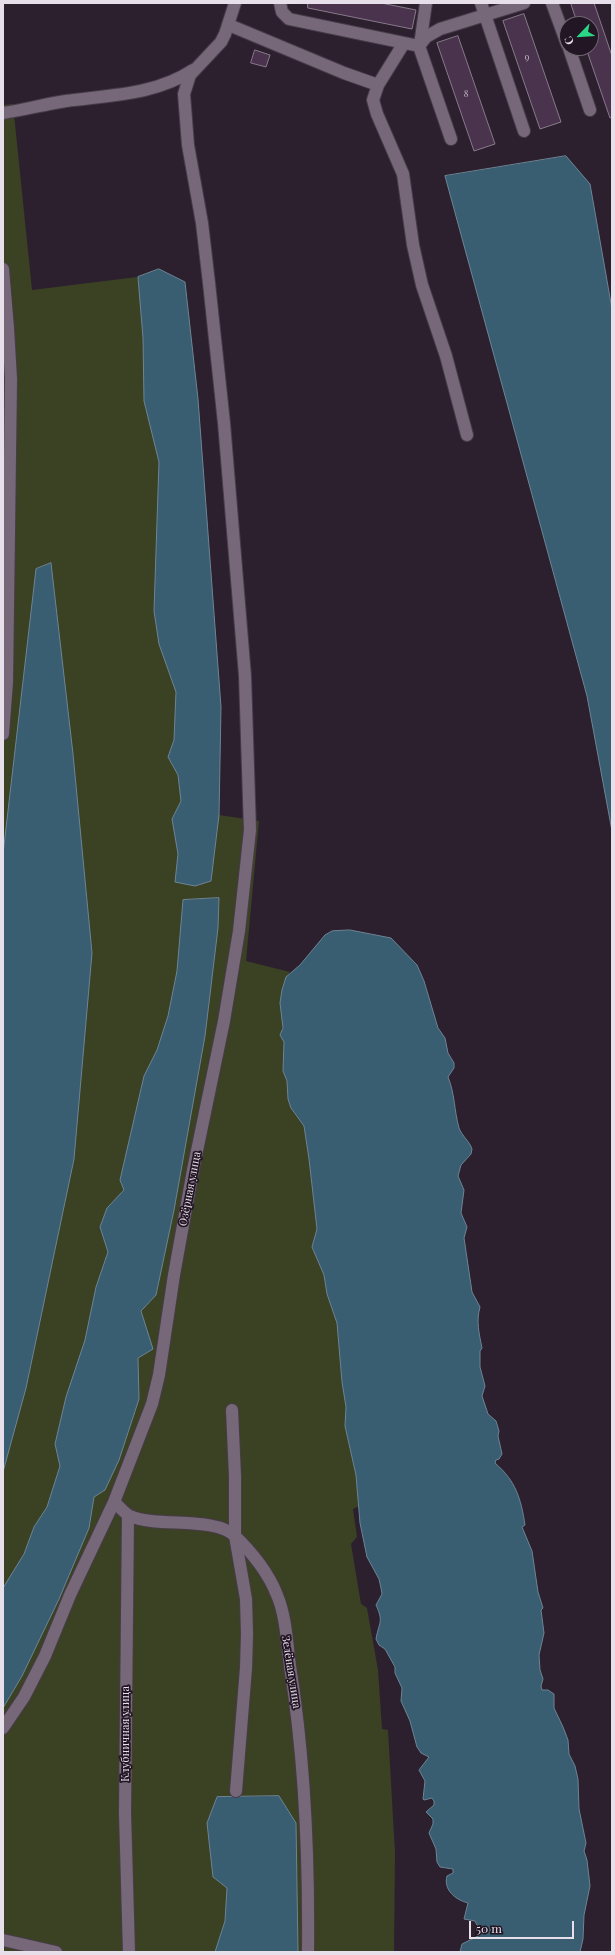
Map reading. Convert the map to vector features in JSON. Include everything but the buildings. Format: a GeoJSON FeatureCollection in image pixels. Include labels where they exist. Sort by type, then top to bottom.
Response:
{"type":"FeatureCollection","features":[{"type":"Feature","properties":{"kind":"street"},"geometry":{"type":"LineString","coordinates":[[6,114],[50,104],[143,91],[173,82],[195,68],[221,42],[229,25],[234,3]]}},
{"type":"Feature","properties":{"kind":"street"},"geometry":{"type":"LineString","coordinates":[[280,3],[282,12],[289,18],[420,46]]}},
{"type":"Feature","properties":{"kind":"street"},"geometry":{"type":"LineString","coordinates":[[426,3],[420,46],[451,138]]}},
{"type":"Feature","properties":{"kind":"street"},"geometry":{"type":"LineString","coordinates":[[481,3],[524,131]]}},
{"type":"Feature","properties":{"kind":"street"},"geometry":{"type":"LineString","coordinates":[[420,46],[426,37],[440,29],[524,3]]}},
{"type":"Feature","properties":{"kind":"street"},"geometry":{"type":"LineString","coordinates":[[552,3],[559,22]]}},
{"type":"Feature","properties":{"kind":"street"},"geometry":{"type":"LineString","coordinates":[[229,25],[336,70],[378,85]]}},
{"type":"Feature","properties":{"kind":"street"},"geometry":{"type":"LineString","coordinates":[[404,43],[378,85],[373,100],[404,174],[413,245],[422,285],[446,356],[467,435]]}},
{"type":"Feature","properties":{"kind":"street"},"geometry":{"type":"LineString","coordinates":[[571,56],[590,110]]}},
{"type":"Feature","properties":{"kind":"street","name":"Озёрная улица"},"geometry":{"type":"LineString","coordinates":[[114,1502],[152,1404],[159,1375],[192,1177],[224,1021],[239,931],[250,830],[245,676],[240,606],[209,283],[202,223],[188,145],[184,107],[186,84],[195,68]]}},
{"type":"Feature","properties":{"kind":"street"},"geometry":{"type":"LineString","coordinates":[[3,269],[8,328],[10,379],[7,682],[3,734]]}},
{"type":"Feature","properties":{"kind":"street"},"geometry":{"type":"LineString","coordinates":[[232,1410],[235,1476],[235,1536],[246,1599],[246,1668],[236,1791]]}},
{"type":"Feature","properties":{"kind":"street"},"geometry":{"type":"LineString","coordinates":[[3,1728],[24,1697],[45,1656],[70,1595],[114,1502]]}},
{"type":"Feature","properties":{"kind":"street","name":"Зелёная улица"},"geometry":{"type":"LineString","coordinates":[[114,1502],[128,1515],[141,1519],[214,1526],[227,1530],[235,1536],[271,1581],[278,1596],[298,1716],[302,1754],[308,1952]]}},
{"type":"Feature","properties":{"kind":"street","name":"Клубничная улица"},"geometry":{"type":"LineString","coordinates":[[128,1515],[125,1813],[129,1952]]}},
{"type":"Feature","properties":{"kind":"street"},"geometry":{"type":"LineString","coordinates":[[3,1940],[56,1952]]}},
{"type":"Feature","properties":{"kind":"green space"},"geometry":{"type":"Polygon","coordinates":[[[13,104],[32,290],[137,277],[159,269],[185,282],[198,399],[221,707],[219,815],[259,821],[246,961],[290,972],[285,980],[282,997],[283,1020],[280,1035],[284,1042],[283,1071],[287,1081],[288,1099],[291,1108],[304,1126],[317,1229],[312,1247],[324,1275],[327,1294],[337,1323],[342,1382],[346,1407],[345,1426],[356,1475],[359,1506],[353,1509],[357,1537],[351,1544],[361,1604],[367,1608],[378,1670],[382,1729],[388,1730],[395,1853],[394,1952],[298,1952],[296,1904],[279,1796],[217,1797],[208,1823],[213,1877],[227,1888],[225,1921],[215,1952],[3,1952],[3,105],[13,104]]]}},
{"type":"Feature","properties":{"kind":"water"},"geometry":{"type":"Polygon","coordinates":[[[566,156],[590,184],[612,309],[612,831],[587,696],[445,176],[566,156]]]}},
{"type":"Feature","properties":{"kind":"water"},"geometry":{"type":"Polygon","coordinates":[[[159,269],[185,282],[198,399],[221,707],[219,815],[211,881],[195,886],[175,882],[178,854],[172,819],[181,801],[178,775],[168,757],[174,740],[176,692],[159,644],[154,611],[159,462],[144,401],[143,338],[138,277],[159,269]]]}},
{"type":"Feature","properties":{"kind":"water"},"geometry":{"type":"Polygon","coordinates":[[[51,563],[73,754],[92,953],[74,1159],[26,1388],[3,1472],[3,854],[36,569],[51,563]]]}},
{"type":"Feature","properties":{"kind":"water"},"geometry":{"type":"Polygon","coordinates":[[[219,898],[218,928],[205,1036],[174,1210],[156,1295],[141,1311],[153,1349],[138,1358],[139,1399],[119,1460],[105,1490],[94,1497],[89,1528],[59,1599],[22,1676],[3,1708],[3,1588],[24,1554],[34,1527],[47,1507],[60,1466],[55,1444],[66,1397],[85,1340],[96,1287],[108,1252],[100,1227],[107,1208],[124,1190],[120,1180],[144,1076],[157,1050],[168,1016],[177,971],[183,900],[219,898]]]}},
{"type":"Feature","properties":{"kind":"water"},"geometry":{"type":"Polygon","coordinates":[[[350,930],[391,938],[417,965],[424,981],[438,1028],[445,1038],[448,1053],[454,1063],[454,1068],[448,1077],[459,1128],[472,1149],[471,1154],[461,1165],[458,1176],[464,1190],[461,1213],[467,1227],[464,1238],[472,1292],[480,1307],[478,1322],[482,1348],[480,1351],[480,1367],[485,1386],[482,1396],[488,1414],[496,1421],[499,1431],[498,1436],[502,1454],[495,1463],[508,1477],[516,1491],[522,1507],[525,1525],[522,1527],[532,1551],[538,1592],[543,1608],[541,1610],[544,1633],[539,1655],[540,1670],[543,1679],[541,1686],[542,1690],[548,1690],[554,1694],[554,1708],[568,1740],[569,1754],[575,1766],[578,1779],[579,1809],[586,1843],[584,1851],[587,1860],[590,1886],[584,1915],[583,1939],[580,1952],[460,1952],[462,1944],[478,1936],[480,1931],[475,1921],[464,1919],[468,1903],[455,1897],[447,1886],[447,1876],[453,1873],[453,1869],[440,1867],[437,1862],[436,1849],[429,1833],[433,1824],[433,1819],[426,1812],[434,1805],[434,1801],[432,1798],[423,1799],[425,1781],[419,1770],[429,1757],[421,1753],[417,1747],[410,1721],[401,1701],[402,1688],[395,1673],[395,1667],[385,1649],[379,1645],[376,1639],[380,1615],[376,1605],[382,1594],[379,1579],[367,1557],[360,1523],[356,1475],[345,1426],[346,1407],[342,1382],[337,1323],[327,1294],[324,1275],[312,1247],[317,1229],[309,1159],[304,1126],[291,1108],[288,1099],[287,1081],[283,1071],[284,1042],[280,1035],[283,1028],[280,1003],[286,977],[300,965],[325,935],[332,931],[350,930]]]}},
{"type":"Feature","properties":{"kind":"water"},"geometry":{"type":"Polygon","coordinates":[[[279,1796],[296,1823],[298,1952],[215,1952],[225,1921],[227,1888],[213,1877],[207,1823],[217,1797],[279,1796]]]}}]}
